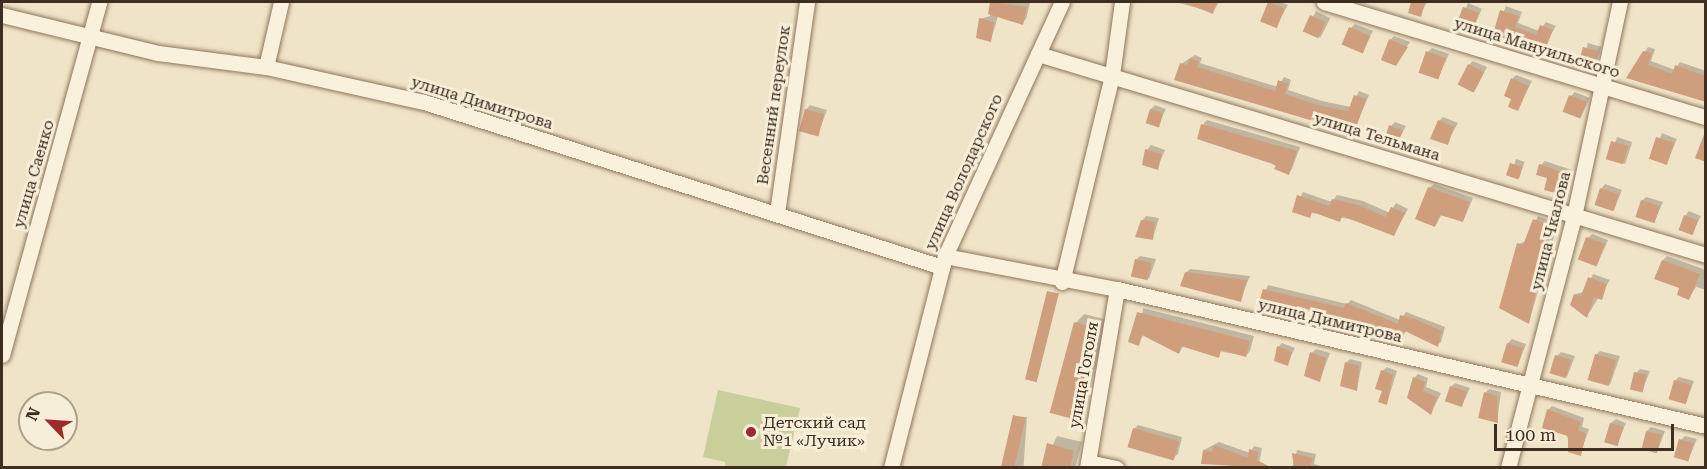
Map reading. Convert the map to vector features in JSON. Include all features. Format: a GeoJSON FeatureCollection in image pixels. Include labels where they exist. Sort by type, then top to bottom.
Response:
{"type":"FeatureCollection","features":[{"type":"Feature","properties":{"kind":"street","name":"улица Саенко"},"geometry":{"type":"LineString","coordinates":[[2,355],[92,36],[99,2]]}},
{"type":"Feature","properties":{"kind":"street"},"geometry":{"type":"LineString","coordinates":[[266,68],[280,2]]}},
{"type":"Feature","properties":{"kind":"street","name":"Весенний переулок"},"geometry":{"type":"LineString","coordinates":[[777,213],[807,2]]}},
{"type":"Feature","properties":{"kind":"street","name":"улица Володарского"},"geometry":{"type":"LineString","coordinates":[[891,468],[943,262],[1062,2]]}},
{"type":"Feature","properties":{"kind":"street"},"geometry":{"type":"LineString","coordinates":[[1062,282],[1112,75],[1122,2]]}},
{"type":"Feature","properties":{"kind":"street","name":"улица Мануильского"},"geometry":{"type":"LineString","coordinates":[[1324,2],[1706,117]]}},
{"type":"Feature","properties":{"kind":"street","name":"улица Чкалова"},"geometry":{"type":"LineString","coordinates":[[1508,468],[1574,216],[1604,88],[1620,2]]}},
{"type":"Feature","properties":{"kind":"street","name":"улица Димитрова"},"geometry":{"type":"LineString","coordinates":[[2,15],[158,53],[266,68],[424,102],[777,213],[943,262],[1117,289],[1706,426]]}},
{"type":"Feature","properties":{"kind":"street","name":"улица Тельмана"},"geometry":{"type":"LineString","coordinates":[[1038,54],[1706,255]]}},
{"type":"Feature","properties":{"kind":"street","name":"улица Гоголя"},"geometry":{"type":"LineString","coordinates":[[1087,465],[1117,289]]}},
{"type":"Feature","properties":{"kind":"street"},"geometry":{"type":"LineString","coordinates":[[1087,465],[1116,468]]}},
{"type":"Feature","properties":{"kind":"green space","name":"Детский сад №1 «Лучик»"},"geometry":{"type":"Polygon","coordinates":[[[718,390],[800,408],[786,467],[725,467],[725,462],[703,457],[718,390]]]}},
{"type":"Feature","properties":{"kind":"building"},"geometry":{"type":"Polygon","coordinates":[[[990,2],[1027,7],[1023,25],[988,14],[990,2]]]}},
{"type":"Feature","properties":{"kind":"building"},"geometry":{"type":"Polygon","coordinates":[[[1183,2],[1217,2],[1213,14],[1183,2]]]}},
{"type":"Feature","properties":{"kind":"building"},"geometry":{"type":"Polygon","coordinates":[[[1268,2],[1285,9],[1277,28],[1260,21],[1268,2]]]}},
{"type":"Feature","properties":{"kind":"building"},"geometry":{"type":"Polygon","coordinates":[[[1411,2],[1425,2],[1421,17],[1408,13],[1411,2]]]}},
{"type":"Feature","properties":{"kind":"building"},"geometry":{"type":"Polygon","coordinates":[[[1463,7],[1479,13],[1472,30],[1457,24],[1463,7]]]}},
{"type":"Feature","properties":{"kind":"building"},"geometry":{"type":"Polygon","coordinates":[[[1500,10],[1519,16],[1515,27],[1536,35],[1540,25],[1553,30],[1547,45],[1540,52],[1493,34],[1500,10]]]}},
{"type":"Feature","properties":{"kind":"building"},"geometry":{"type":"Polygon","coordinates":[[[1310,15],[1326,22],[1318,38],[1303,31],[1310,15]]]}},
{"type":"Feature","properties":{"kind":"building"},"geometry":{"type":"Polygon","coordinates":[[[979,18],[994,22],[991,42],[976,38],[979,18]]]}},
{"type":"Feature","properties":{"kind":"building"},"geometry":{"type":"Polygon","coordinates":[[[1349,27],[1370,36],[1363,53],[1342,44],[1349,27]]]}},
{"type":"Feature","properties":{"kind":"building"},"geometry":{"type":"Polygon","coordinates":[[[1389,39],[1408,47],[1396,66],[1381,60],[1389,39]]]}},
{"type":"Feature","properties":{"kind":"building"},"geometry":{"type":"Polygon","coordinates":[[[1583,47],[1598,51],[1594,67],[1579,62],[1583,47]]]}},
{"type":"Feature","properties":{"kind":"building"},"geometry":{"type":"Polygon","coordinates":[[[1426,51],[1446,58],[1438,80],[1419,73],[1426,51]]]}},
{"type":"Feature","properties":{"kind":"building"},"geometry":{"type":"Polygon","coordinates":[[[1643,51],[1652,53],[1648,65],[1672,74],[1675,65],[1706,76],[1706,102],[1626,78],[1643,51]]]}},
{"type":"Feature","properties":{"kind":"building"},"geometry":{"type":"Polygon","coordinates":[[[1190,58],[1199,62],[1197,67],[1275,91],[1278,80],[1288,84],[1285,94],[1317,105],[1348,111],[1354,95],[1366,99],[1354,133],[1174,80],[1180,63],[1187,65],[1190,58]]]}},
{"type":"Feature","properties":{"kind":"building"},"geometry":{"type":"Polygon","coordinates":[[[1468,64],[1484,72],[1474,93],[1458,84],[1468,64]]]}},
{"type":"Feature","properties":{"kind":"building"},"geometry":{"type":"Polygon","coordinates":[[[1511,78],[1529,86],[1518,111],[1508,107],[1511,99],[1504,96],[1511,78]]]}},
{"type":"Feature","properties":{"kind":"building"},"geometry":{"type":"Polygon","coordinates":[[[1569,95],[1587,102],[1580,119],[1563,112],[1569,95]]]}},
{"type":"Feature","properties":{"kind":"building"},"geometry":{"type":"Polygon","coordinates":[[[805,109],[824,114],[818,136],[799,131],[805,109]]]}},
{"type":"Feature","properties":{"kind":"building"},"geometry":{"type":"Polygon","coordinates":[[[1150,109],[1163,113],[1159,127],[1146,123],[1150,109]]]}},
{"type":"Feature","properties":{"kind":"building"},"geometry":{"type":"Polygon","coordinates":[[[1438,120],[1454,127],[1448,145],[1430,139],[1438,120]]]}},
{"type":"Feature","properties":{"kind":"building"},"geometry":{"type":"Polygon","coordinates":[[[1201,124],[1297,151],[1289,175],[1274,169],[1276,165],[1197,139],[1201,124]]]}},
{"type":"Feature","properties":{"kind":"building"},"geometry":{"type":"Polygon","coordinates":[[[1389,125],[1403,131],[1397,144],[1385,138],[1389,125]]]}},
{"type":"Feature","properties":{"kind":"building"},"geometry":{"type":"Polygon","coordinates":[[[1706,132],[1706,162],[1695,158],[1706,132]]]}},
{"type":"Feature","properties":{"kind":"building"},"geometry":{"type":"Polygon","coordinates":[[[1656,137],[1674,143],[1667,165],[1649,159],[1656,137]]]}},
{"type":"Feature","properties":{"kind":"building"},"geometry":{"type":"Polygon","coordinates":[[[1611,141],[1628,146],[1623,164],[1606,159],[1611,141]]]}},
{"type":"Feature","properties":{"kind":"building"},"geometry":{"type":"Polygon","coordinates":[[[1145,149],[1162,154],[1158,170],[1142,165],[1145,149]]]}},
{"type":"Feature","properties":{"kind":"building"},"geometry":{"type":"Polygon","coordinates":[[[1510,163],[1522,167],[1518,179],[1506,175],[1510,163]]]}},
{"type":"Feature","properties":{"kind":"building"},"geometry":{"type":"Polygon","coordinates":[[[1539,164],[1568,174],[1563,195],[1544,190],[1547,178],[1536,175],[1539,164]]]}},
{"type":"Feature","properties":{"kind":"building"},"geometry":{"type":"Polygon","coordinates":[[[1428,187],[1470,202],[1463,222],[1440,215],[1435,227],[1415,219],[1428,187]]]}},
{"type":"Feature","properties":{"kind":"building"},"geometry":{"type":"Polygon","coordinates":[[[1600,188],[1619,194],[1613,211],[1594,205],[1600,188]]]}},
{"type":"Feature","properties":{"kind":"building"},"geometry":{"type":"Polygon","coordinates":[[[1297,195],[1329,206],[1332,199],[1359,205],[1386,217],[1391,207],[1405,213],[1394,236],[1342,216],[1340,222],[1312,212],[1310,218],[1292,212],[1297,195]]]}},
{"type":"Feature","properties":{"kind":"building"},"geometry":{"type":"Polygon","coordinates":[[[1641,200],[1660,206],[1654,223],[1635,217],[1641,200]]]}},
{"type":"Feature","properties":{"kind":"building"},"geometry":{"type":"Polygon","coordinates":[[[1684,215],[1698,220],[1693,235],[1679,230],[1684,215]]]}},
{"type":"Feature","properties":{"kind":"building"},"geometry":{"type":"Polygon","coordinates":[[[1533,219],[1555,227],[1546,244],[1529,324],[1499,308],[1517,243],[1523,245],[1533,219]]]}},
{"type":"Feature","properties":{"kind":"building"},"geometry":{"type":"Polygon","coordinates":[[[1141,220],[1155,222],[1153,240],[1135,237],[1141,220]]]}},
{"type":"Feature","properties":{"kind":"building"},"geometry":{"type":"Polygon","coordinates":[[[1586,237],[1605,244],[1597,266],[1578,260],[1586,237]]]}},
{"type":"Feature","properties":{"kind":"building"},"geometry":{"type":"Polygon","coordinates":[[[1135,259],[1152,263],[1148,280],[1131,277],[1135,259]]]}},
{"type":"Feature","properties":{"kind":"building"},"geometry":{"type":"Polygon","coordinates":[[[1662,260],[1700,274],[1689,300],[1677,295],[1679,288],[1654,279],[1662,260]]]}},
{"type":"Feature","properties":{"kind":"building"},"geometry":{"type":"Polygon","coordinates":[[[1185,272],[1247,280],[1241,302],[1180,286],[1185,272]]]}},
{"type":"Feature","properties":{"kind":"building"},"geometry":{"type":"Polygon","coordinates":[[[1588,277],[1607,284],[1602,300],[1594,297],[1587,318],[1570,305],[1574,294],[1581,296],[1588,277]]]}},
{"type":"Feature","properties":{"kind":"building"},"geometry":{"type":"Polygon","coordinates":[[[1263,289],[1344,308],[1346,303],[1398,324],[1400,315],[1415,319],[1442,331],[1438,347],[1405,331],[1402,339],[1313,318],[1315,311],[1297,306],[1294,314],[1258,305],[1263,289]]]}},
{"type":"Feature","properties":{"kind":"building"},"geometry":{"type":"Polygon","coordinates":[[[1047,291],[1059,294],[1037,382],[1025,379],[1047,291]]]}},
{"type":"Feature","properties":{"kind":"building"},"geometry":{"type":"Polygon","coordinates":[[[1137,312],[1250,341],[1246,357],[1221,350],[1219,358],[1181,346],[1179,354],[1142,335],[1139,346],[1128,342],[1137,312]]]}},
{"type":"Feature","properties":{"kind":"building"},"geometry":{"type":"Polygon","coordinates":[[[1074,322],[1100,329],[1076,420],[1050,413],[1074,322]]]}},
{"type":"Feature","properties":{"kind":"building"},"geometry":{"type":"Polygon","coordinates":[[[1507,343],[1523,348],[1517,367],[1501,362],[1507,343]]]}},
{"type":"Feature","properties":{"kind":"building"},"geometry":{"type":"Polygon","coordinates":[[[1277,346],[1292,352],[1288,366],[1274,361],[1277,346]]]}},
{"type":"Feature","properties":{"kind":"building"},"geometry":{"type":"Polygon","coordinates":[[[1310,352],[1326,358],[1320,382],[1304,376],[1310,352]]]}},
{"type":"Feature","properties":{"kind":"building"},"geometry":{"type":"Polygon","coordinates":[[[1595,354],[1616,360],[1609,386],[1588,380],[1595,354]]]}},
{"type":"Feature","properties":{"kind":"building"},"geometry":{"type":"Polygon","coordinates":[[[1555,355],[1571,360],[1566,378],[1549,373],[1555,355]]]}},
{"type":"Feature","properties":{"kind":"building"},"geometry":{"type":"Polygon","coordinates":[[[1345,362],[1359,366],[1357,391],[1340,386],[1345,362]]]}},
{"type":"Feature","properties":{"kind":"building"},"geometry":{"type":"Polygon","coordinates":[[[1381,370],[1393,375],[1387,405],[1378,402],[1382,391],[1375,389],[1381,370]]]}},
{"type":"Feature","properties":{"kind":"building"},"geometry":{"type":"Polygon","coordinates":[[[1634,372],[1647,375],[1643,392],[1630,390],[1634,372]]]}},
{"type":"Feature","properties":{"kind":"building"},"geometry":{"type":"Polygon","coordinates":[[[1413,377],[1425,382],[1423,391],[1437,397],[1431,415],[1407,398],[1413,377]]]}},
{"type":"Feature","properties":{"kind":"building"},"geometry":{"type":"Polygon","coordinates":[[[1674,380],[1691,385],[1686,404],[1668,399],[1674,380]]]}},
{"type":"Feature","properties":{"kind":"building"},"geometry":{"type":"Polygon","coordinates":[[[1450,386],[1467,392],[1462,407],[1445,401],[1450,386]]]}},
{"type":"Feature","properties":{"kind":"building"},"geometry":{"type":"Polygon","coordinates":[[[1484,392],[1497,396],[1498,423],[1478,418],[1484,392]]]}},
{"type":"Feature","properties":{"kind":"building"},"geometry":{"type":"Polygon","coordinates":[[[1547,409],[1581,422],[1578,431],[1586,433],[1581,456],[1568,452],[1568,436],[1542,428],[1547,409]]]}},
{"type":"Feature","properties":{"kind":"building"},"geometry":{"type":"Polygon","coordinates":[[[1013,415],[1026,418],[1014,468],[1001,468],[1013,415]]]}},
{"type":"Feature","properties":{"kind":"building"},"geometry":{"type":"Polygon","coordinates":[[[1610,423],[1623,427],[1618,446],[1604,442],[1610,423]]]}},
{"type":"Feature","properties":{"kind":"building"},"geometry":{"type":"Polygon","coordinates":[[[1133,428],[1179,441],[1174,460],[1127,447],[1133,428]]]}},
{"type":"Feature","properties":{"kind":"building"},"geometry":{"type":"Polygon","coordinates":[[[1646,431],[1662,435],[1657,453],[1641,449],[1646,431]]]}},
{"type":"Feature","properties":{"kind":"building"},"geometry":{"type":"Polygon","coordinates":[[[1679,439],[1693,443],[1688,461],[1674,457],[1679,439]]]}},
{"type":"Feature","properties":{"kind":"building"},"geometry":{"type":"Polygon","coordinates":[[[1047,443],[1074,451],[1070,468],[1041,468],[1047,443]]]}},
{"type":"Feature","properties":{"kind":"building"},"geometry":{"type":"Polygon","coordinates":[[[1214,445],[1248,458],[1249,449],[1258,452],[1257,460],[1272,468],[1201,464],[1203,450],[1212,452],[1214,445]]]}},
{"type":"Feature","properties":{"kind":"building"},"geometry":{"type":"Polygon","coordinates":[[[1292,453],[1313,458],[1310,468],[1294,468],[1292,453]]]}},
{"type":"Feature","properties":{"kind":"place","name":"Детский сад №1 «Лучик»"},"geometry":{"type":"Point","coordinates":[751,432]}}]}
